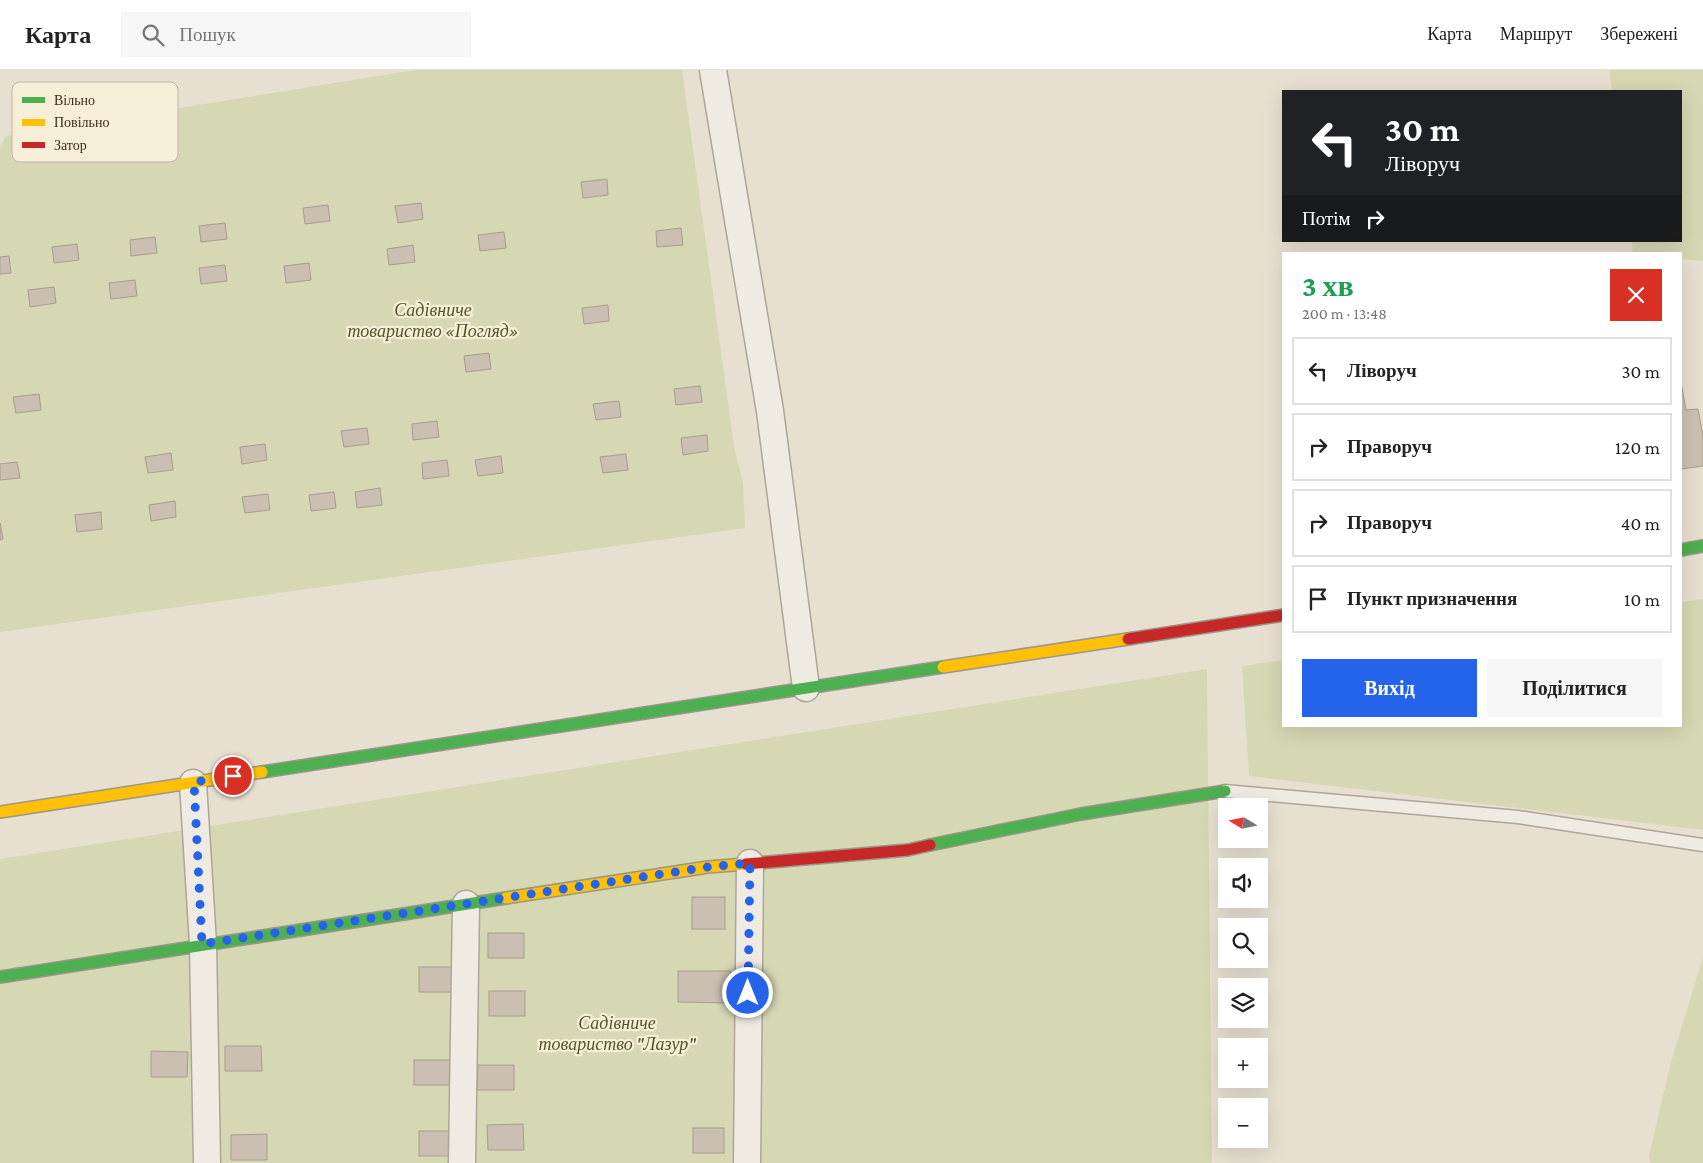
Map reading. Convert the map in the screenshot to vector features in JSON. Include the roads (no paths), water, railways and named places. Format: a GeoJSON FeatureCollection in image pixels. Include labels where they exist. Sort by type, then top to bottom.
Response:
{"type":"FeatureCollection","features":[{"type":"Feature","properties":{"kind":"main road"},"geometry":{"type":"LineString","coordinates":[[1682,550],[1703,546]]}},
{"type":"Feature","properties":{"kind":"main road"},"geometry":{"type":"LineString","coordinates":[[0,812],[1282,615]]}},
{"type":"Feature","properties":{"kind":"main road"},"geometry":{"type":"LineString","coordinates":[[0,977],[202,944],[708,867],[908,850],[1081,814],[1225,790]]}},
{"type":"Feature","properties":{"kind":"street"},"geometry":{"type":"LineString","coordinates":[[713,70],[770,411],[806,688]]}},
{"type":"Feature","properties":{"kind":"street"},"geometry":{"type":"LineString","coordinates":[[194,782],[202,944],[206,1163]]}},
{"type":"Feature","properties":{"kind":"street"},"geometry":{"type":"LineString","coordinates":[[747,1163],[750,863]]}},
{"type":"Feature","properties":{"kind":"street"},"geometry":{"type":"LineString","coordinates":[[462,1163],[466,904]]}},
{"type":"Feature","properties":{"kind":"lane"},"geometry":{"type":"LineString","coordinates":[[1225,790],[1518,817],[1703,845]]}},
{"type":"Feature","properties":{"kind":"park label","name":"Садівниче товариство «Погляд»"},"geometry":{"type":"Point","coordinates":[433,320]}},
{"type":"Feature","properties":{"kind":"park label","name":"Садівниче товариство \"Лазур\""},"geometry":{"type":"Point","coordinates":[617,1033]}}]}
